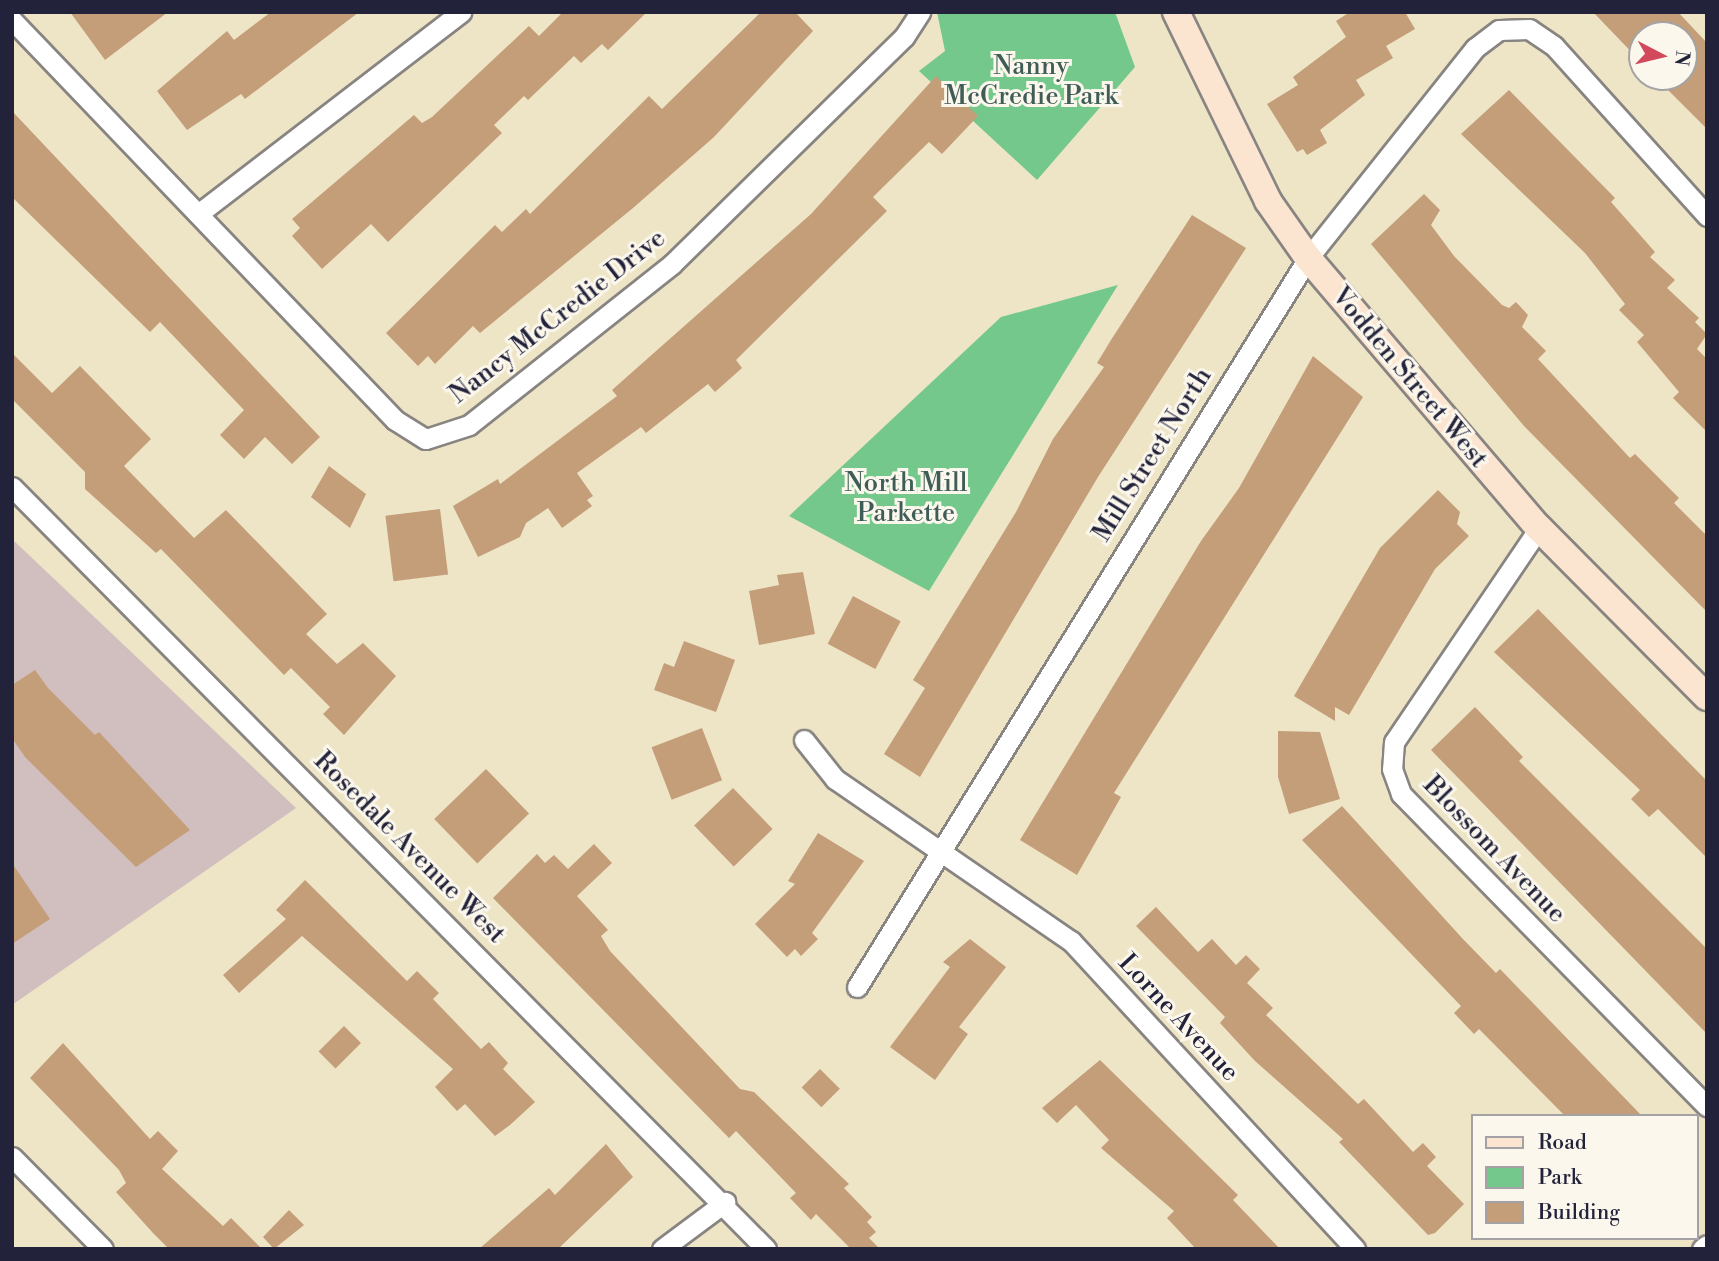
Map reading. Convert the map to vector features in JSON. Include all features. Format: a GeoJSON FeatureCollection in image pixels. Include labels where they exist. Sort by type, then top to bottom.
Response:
{"type":"FeatureCollection","features":[{"type":"Feature","properties":{"kind":"street"},"geometry":{"type":"LineString","coordinates":[[198,214],[461,12]]}},
{"type":"Feature","properties":{"kind":"street","name":"Nancy McCredie Drive"},"geometry":{"type":"LineString","coordinates":[[12,20],[395,420],[426,439],[469,425],[672,264],[904,37],[920,12]]}},
{"type":"Feature","properties":{"kind":"street","name":"Vodden Street West"},"geometry":{"type":"LineString","coordinates":[[1177,12],[1268,201],[1308,258],[1539,528],[1707,697]]}},
{"type":"Feature","properties":{"kind":"street","name":"Mill Street North"},"geometry":{"type":"LineString","coordinates":[[857,987],[1308,258],[1475,48],[1499,30],[1530,29],[1554,46],[1707,216]]}},
{"type":"Feature","properties":{"kind":"street","name":"Rosedale Avenue West"},"geometry":{"type":"LineString","coordinates":[[12,487],[725,1202],[766,1249]]}},
{"type":"Feature","properties":{"kind":"street","name":"Blossom Avenue"},"geometry":{"type":"LineString","coordinates":[[1539,528],[1394,743],[1392,769],[1401,794],[1707,1106]]}},
{"type":"Feature","properties":{"kind":"street","name":"Lorne Avenue"},"geometry":{"type":"LineString","coordinates":[[804,740],[835,779],[1071,941],[1355,1249]]}},
{"type":"Feature","properties":{"kind":"street"},"geometry":{"type":"LineString","coordinates":[[12,1157],[103,1249]]}},
{"type":"Feature","properties":{"kind":"street"},"geometry":{"type":"LineString","coordinates":[[662,1249],[725,1202]]}},
{"type":"Feature","properties":{"kind":"street"},"geometry":{"type":"LineString","coordinates":[[1702,1249],[1707,1245]]}},
{"type":"Feature","properties":{"kind":"shaded area"},"geometry":{"type":"Polygon","coordinates":[[[12,539],[296,808],[12,1005],[12,539]]]}},
{"type":"Feature","properties":{"kind":"green space","name":"Nanny McCredie Park"},"geometry":{"type":"Polygon","coordinates":[[[937,12],[1115,12],[1135,67],[1037,180],[919,71],[945,51],[937,12]]]}},
{"type":"Feature","properties":{"kind":"green space","name":"North Mill Parkette"},"geometry":{"type":"Polygon","coordinates":[[[1118,285],[929,591],[789,516],[1001,317],[1118,285]]]}},
{"type":"Feature","properties":{"kind":"building"},"geometry":{"type":"Polygon","coordinates":[[[70,12],[168,12],[105,60],[70,12]]]}},
{"type":"Feature","properties":{"kind":"building"},"geometry":{"type":"Polygon","coordinates":[[[271,12],[359,12],[245,99],[241,94],[187,130],[157,91],[227,31],[234,40],[271,12]]]}},
{"type":"Feature","properties":{"kind":"building"},"geometry":{"type":"Polygon","coordinates":[[[563,12],[647,12],[608,50],[602,44],[581,63],[574,56],[528,100],[524,96],[494,125],[502,133],[388,242],[371,224],[322,269],[292,236],[300,228],[292,219],[414,115],[422,123],[432,117],[529,26],[539,36],[563,12]]]}},
{"type":"Feature","properties":{"kind":"building"},"geometry":{"type":"Polygon","coordinates":[[[761,12],[795,12],[813,31],[714,137],[633,208],[480,333],[473,326],[435,364],[428,356],[418,366],[386,333],[495,225],[502,232],[526,209],[530,214],[649,96],[662,109],[761,12]]]}},
{"type":"Feature","properties":{"kind":"building"},"geometry":{"type":"Polygon","coordinates":[[[1350,12],[1405,12],[1415,29],[1386,46],[1393,58],[1356,80],[1365,95],[1320,130],[1327,143],[1307,155],[1303,149],[1297,152],[1267,104],[1298,85],[1293,77],[1346,37],[1336,21],[1350,12]]]}},
{"type":"Feature","properties":{"kind":"building"},"geometry":{"type":"Polygon","coordinates":[[[1593,12],[1678,12],[1686,21],[1628,21],[1628,48],[1593,12]]]}},
{"type":"Feature","properties":{"kind":"building"},"geometry":{"type":"Polygon","coordinates":[[[1698,33],[1707,43],[1707,129],[1669,91],[1698,91],[1698,33]]]}},
{"type":"Feature","properties":{"kind":"building"},"geometry":{"type":"Polygon","coordinates":[[[936,76],[978,116],[942,154],[929,142],[873,197],[887,211],[736,360],[742,368],[715,392],[708,384],[646,433],[641,427],[577,473],[593,496],[587,500],[592,506],[562,528],[548,508],[526,523],[520,537],[478,557],[453,506],[498,479],[500,484],[617,396],[612,390],[811,214],[936,76]]]}},
{"type":"Feature","properties":{"kind":"building"},"geometry":{"type":"Polygon","coordinates":[[[1509,90],[1615,198],[1611,202],[1655,252],[1650,257],[1675,280],[1667,288],[1699,318],[1695,322],[1707,334],[1697,349],[1707,359],[1707,432],[1673,398],[1679,392],[1637,342],[1644,335],[1619,310],[1625,304],[1585,253],[1461,134],[1509,90]]]}},
{"type":"Feature","properties":{"kind":"building"},"geometry":{"type":"Polygon","coordinates":[[[12,111],[320,437],[292,464],[265,437],[244,459],[220,435],[244,410],[160,322],[150,332],[12,197],[12,111]]]}},
{"type":"Feature","properties":{"kind":"building"},"geometry":{"type":"Polygon","coordinates":[[[1424,194],[1440,210],[1431,225],[1454,256],[1502,305],[1509,308],[1516,302],[1528,315],[1522,327],[1546,351],[1538,359],[1630,458],[1635,454],[1679,498],[1674,503],[1707,536],[1707,612],[1524,426],[1371,244],[1424,194]]]}},
{"type":"Feature","properties":{"kind":"building"},"geometry":{"type":"Polygon","coordinates":[[[1192,215],[1246,248],[1098,477],[920,777],[884,754],[925,688],[913,680],[1016,512],[1053,439],[1104,367],[1097,363],[1192,215]]]}},
{"type":"Feature","properties":{"kind":"building"},"geometry":{"type":"Polygon","coordinates":[[[12,353],[52,393],[80,366],[151,439],[124,466],[194,538],[226,510],[327,614],[306,634],[337,664],[363,643],[396,676],[344,735],[323,714],[330,707],[291,668],[284,675],[161,549],[156,553],[85,489],[85,472],[12,399],[12,353]]]}},
{"type":"Feature","properties":{"kind":"building"},"geometry":{"type":"Polygon","coordinates":[[[1313,356],[1363,397],[1114,793],[1121,797],[1077,875],[1020,840],[1201,541],[1239,488],[1313,356]]]}},
{"type":"Feature","properties":{"kind":"building"},"geometry":{"type":"Polygon","coordinates":[[[329,466],[366,494],[350,528],[311,497],[329,466]]]}},
{"type":"Feature","properties":{"kind":"building"},"geometry":{"type":"Polygon","coordinates":[[[1438,490],[1460,512],[1457,524],[1469,536],[1435,569],[1349,715],[1335,707],[1335,721],[1294,696],[1380,548],[1438,490]]]}},
{"type":"Feature","properties":{"kind":"building"},"geometry":{"type":"Polygon","coordinates":[[[440,509],[448,575],[393,581],[385,516],[440,509]]]}},
{"type":"Feature","properties":{"kind":"building"},"geometry":{"type":"Polygon","coordinates":[[[803,572],[815,634],[759,645],[749,591],[779,585],[777,575],[803,572]]]}},
{"type":"Feature","properties":{"kind":"building"},"geometry":{"type":"Polygon","coordinates":[[[853,596],[901,621],[875,669],[828,644],[853,596]]]}},
{"type":"Feature","properties":{"kind":"building"},"geometry":{"type":"Polygon","coordinates":[[[1538,609],[1707,781],[1707,858],[1658,809],[1649,817],[1631,799],[1640,790],[1494,652],[1538,609]]]}},
{"type":"Feature","properties":{"kind":"building"},"geometry":{"type":"Polygon","coordinates":[[[684,641],[735,660],[716,712],[654,690],[664,663],[674,667],[684,641]]]}},
{"type":"Feature","properties":{"kind":"building"},"geometry":{"type":"Polygon","coordinates":[[[35,670],[48,688],[95,735],[99,732],[190,830],[136,867],[25,757],[12,738],[12,685],[35,670]]]}},
{"type":"Feature","properties":{"kind":"building"},"geometry":{"type":"Polygon","coordinates":[[[1475,707],[1523,757],[1519,761],[1707,949],[1707,1034],[1431,750],[1475,707]]]}},
{"type":"Feature","properties":{"kind":"building"},"geometry":{"type":"Polygon","coordinates":[[[702,728],[722,780],[672,800],[652,747],[702,728]]]}},
{"type":"Feature","properties":{"kind":"building"},"geometry":{"type":"Polygon","coordinates":[[[1278,731],[1320,732],[1340,799],[1289,814],[1278,777],[1278,731]]]}},
{"type":"Feature","properties":{"kind":"building"},"geometry":{"type":"Polygon","coordinates":[[[486,769],[529,814],[477,864],[434,819],[486,769]]]}},
{"type":"Feature","properties":{"kind":"building"},"geometry":{"type":"Polygon","coordinates":[[[733,788],[773,829],[734,867],[694,826],[733,788]]]}},
{"type":"Feature","properties":{"kind":"building"},"geometry":{"type":"Polygon","coordinates":[[[1342,806],[1462,938],[1496,973],[1500,969],[1640,1114],[1563,1114],[1479,1029],[1474,1034],[1454,1013],[1461,1006],[1302,840],[1342,806]]]}},
{"type":"Feature","properties":{"kind":"building"},"geometry":{"type":"Polygon","coordinates":[[[818,833],[864,861],[812,933],[818,939],[801,956],[795,949],[787,957],[755,924],[795,884],[788,881],[818,833]]]}},
{"type":"Feature","properties":{"kind":"building"},"geometry":{"type":"Polygon","coordinates":[[[594,844],[612,863],[577,896],[608,930],[601,936],[610,951],[740,1089],[754,1092],[849,1184],[844,1188],[872,1217],[867,1222],[876,1232],[869,1238],[880,1249],[851,1249],[816,1214],[811,1220],[790,1198],[796,1193],[736,1131],[729,1138],[493,898],[537,854],[545,863],[554,855],[568,869],[594,844]]]}},
{"type":"Feature","properties":{"kind":"building"},"geometry":{"type":"Polygon","coordinates":[[[12,863],[50,919],[12,944],[12,863]]]}},
{"type":"Feature","properties":{"kind":"building"},"geometry":{"type":"Polygon","coordinates":[[[305,880],[407,981],[417,971],[439,993],[433,999],[481,1049],[489,1042],[508,1063],[503,1069],[535,1102],[495,1136],[465,1104],[457,1111],[435,1087],[453,1069],[302,936],[239,993],[223,975],[286,919],[276,910],[305,880]]]}},
{"type":"Feature","properties":{"kind":"building"},"geometry":{"type":"Polygon","coordinates":[[[1156,907],[1198,952],[1212,939],[1236,965],[1246,955],[1260,969],[1247,983],[1273,1008],[1266,1015],[1358,1104],[1364,1099],[1413,1152],[1423,1143],[1436,1157],[1427,1166],[1464,1204],[1435,1233],[1428,1235],[1339,1142],[1343,1139],[1255,1061],[1220,1023],[1225,1017],[1136,926],[1156,907]]]}},
{"type":"Feature","properties":{"kind":"building"},"geometry":{"type":"Polygon","coordinates":[[[970,939],[1006,967],[959,1027],[968,1034],[935,1080],[890,1047],[950,967],[943,962],[970,939]]]}},
{"type":"Feature","properties":{"kind":"building"},"geometry":{"type":"Polygon","coordinates":[[[344,1026],[361,1043],[336,1068],[319,1051],[344,1026]]]}},
{"type":"Feature","properties":{"kind":"building"},"geometry":{"type":"Polygon","coordinates":[[[63,1043],[150,1139],[158,1131],[178,1151],[162,1169],[223,1226],[231,1218],[262,1249],[169,1249],[153,1233],[116,1192],[126,1183],[119,1170],[30,1078],[63,1043]]]}},
{"type":"Feature","properties":{"kind":"building"},"geometry":{"type":"Polygon","coordinates":[[[1100,1060],[1238,1195],[1233,1200],[1280,1249],[1196,1249],[1167,1218],[1174,1211],[1101,1148],[1109,1140],[1076,1105],[1057,1123],[1042,1108],[1100,1060]]]}},
{"type":"Feature","properties":{"kind":"building"},"geometry":{"type":"Polygon","coordinates":[[[820,1069],[840,1089],[821,1107],[802,1087],[820,1069]]]}},
{"type":"Feature","properties":{"kind":"building"},"geometry":{"type":"Polygon","coordinates":[[[606,1144],[633,1177],[558,1249],[479,1249],[549,1188],[555,1195],[606,1144]]]}},
{"type":"Feature","properties":{"kind":"building"},"geometry":{"type":"Polygon","coordinates":[[[289,1210],[304,1225],[274,1249],[263,1237],[289,1210]]]}}]}
